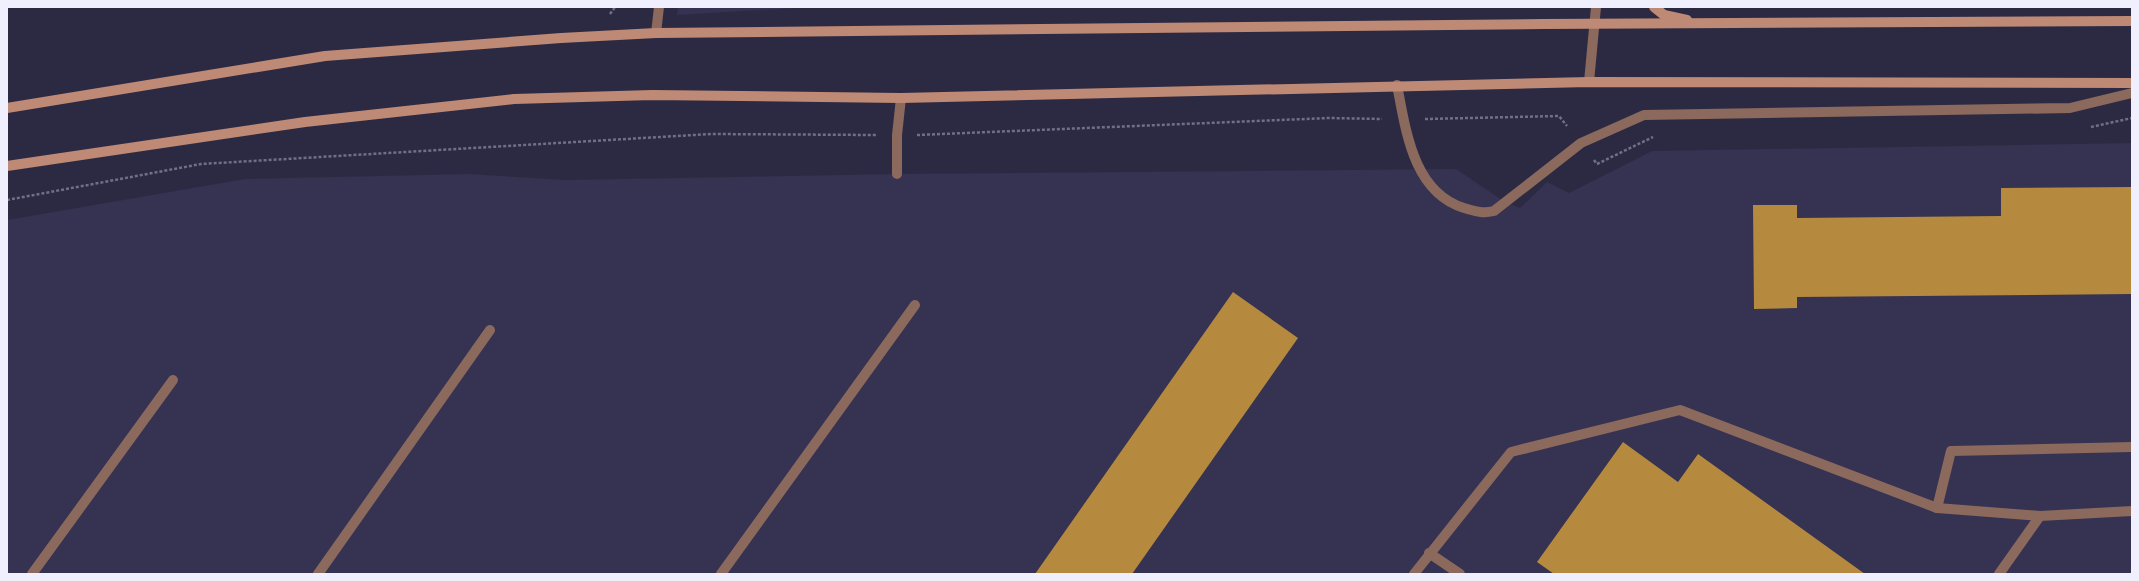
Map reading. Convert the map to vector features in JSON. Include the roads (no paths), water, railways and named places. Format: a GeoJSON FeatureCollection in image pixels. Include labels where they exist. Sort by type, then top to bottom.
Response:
{"type":"FeatureCollection","features":[{"type":"Feature","properties":{"kind":"main road"},"geometry":{"type":"LineString","coordinates":[[1654,7],[1664,15],[1706,24]]}},
{"type":"Feature","properties":{"kind":"main road"},"geometry":{"type":"LineString","coordinates":[[7,108],[325,56],[561,38],[656,33],[1595,24],[2132,21]]}},
{"type":"Feature","properties":{"kind":"main road"},"geometry":{"type":"LineString","coordinates":[[7,166],[305,122],[514,99],[652,95],[901,98],[1396,85],[1590,82],[2132,83]]}},
{"type":"Feature","properties":{"kind":"street"},"geometry":{"type":"LineString","coordinates":[[656,33],[659,7]]}},
{"type":"Feature","properties":{"kind":"street"},"geometry":{"type":"LineString","coordinates":[[1590,82],[1596,7]]}},
{"type":"Feature","properties":{"kind":"street"},"geometry":{"type":"LineString","coordinates":[[1396,85],[1403,119],[1419,168],[1428,184],[1439,195],[1456,205],[1483,214],[1494,211],[1581,143],[1644,115],[2070,108],[2132,93]]}},
{"type":"Feature","properties":{"kind":"street"},"geometry":{"type":"LineString","coordinates":[[897,174],[897,136],[901,98]]}},
{"type":"Feature","properties":{"kind":"street"},"geometry":{"type":"LineString","coordinates":[[721,574],[915,306]]}},
{"type":"Feature","properties":{"kind":"street"},"geometry":{"type":"LineString","coordinates":[[318,574],[490,330]]}},
{"type":"Feature","properties":{"kind":"street"},"geometry":{"type":"LineString","coordinates":[[32,574],[174,380]]}},
{"type":"Feature","properties":{"kind":"street"},"geometry":{"type":"LineString","coordinates":[[1414,574],[1429,553],[1511,452],[1680,410],[1937,508],[2040,516],[2132,511]]}},
{"type":"Feature","properties":{"kind":"street"},"geometry":{"type":"LineString","coordinates":[[1937,508],[1951,451],[2132,447]]}},
{"type":"Feature","properties":{"kind":"street"},"geometry":{"type":"LineString","coordinates":[[1999,574],[2040,516]]}},
{"type":"Feature","properties":{"kind":"street"},"geometry":{"type":"LineString","coordinates":[[1429,553],[1460,574]]}}]}
